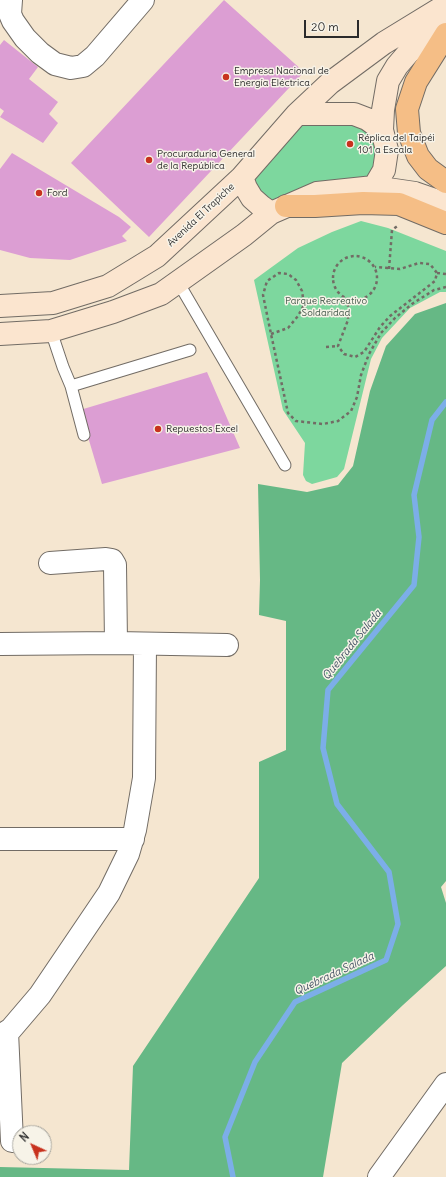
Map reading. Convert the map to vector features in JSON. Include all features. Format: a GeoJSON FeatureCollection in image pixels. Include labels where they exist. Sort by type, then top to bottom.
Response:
{"type":"FeatureCollection","features":[{"type":"Feature","properties":{"kind":"highway"},"geometry":{"type":"LineString","coordinates":[[446,34],[416,82],[407,109],[409,133],[418,156],[428,169],[446,182]]}},
{"type":"Feature","properties":{"kind":"highway"},"geometry":{"type":"LineString","coordinates":[[278,209],[363,203],[398,204],[446,223]]}},
{"type":"Feature","properties":{"kind":"main road","name":"Avenida El Trapiche"},"geometry":{"type":"LineString","coordinates":[[0,306],[53,302],[108,286],[158,256],[242,177],[297,114],[350,67],[384,43],[446,5]]}},
{"type":"Feature","properties":{"kind":"main road"},"geometry":{"type":"LineString","coordinates":[[374,187],[384,170],[387,150],[382,130],[383,110],[388,81],[397,66],[409,52],[446,28]]}},
{"type":"Feature","properties":{"kind":"main road"},"geometry":{"type":"LineString","coordinates":[[297,114],[354,114],[366,119],[382,130]]}},
{"type":"Feature","properties":{"kind":"main road"},"geometry":{"type":"LineString","coordinates":[[242,177],[252,198],[261,206],[278,209]]}},
{"type":"Feature","properties":{"kind":"main road"},"geometry":{"type":"LineString","coordinates":[[0,334],[51,331],[112,312],[161,294],[278,209],[318,193],[374,187],[415,193],[446,204]]}},
{"type":"Feature","properties":{"kind":"street"},"geometry":{"type":"LineString","coordinates":[[11,0],[10,14],[16,27],[25,38],[40,53],[55,64],[71,68],[83,66],[95,56],[143,0]]}},
{"type":"Feature","properties":{"kind":"street"},"geometry":{"type":"LineString","coordinates":[[50,564],[106,559],[112,560],[115,565],[116,643]]}},
{"type":"Feature","properties":{"kind":"street"},"geometry":{"type":"LineString","coordinates":[[0,644],[116,643],[227,645]]}},
{"type":"Feature","properties":{"kind":"street"},"geometry":{"type":"LineString","coordinates":[[12,1141],[4,1034],[30,1008],[40,995],[109,893],[128,854],[133,839],[144,778],[145,644]]}},
{"type":"Feature","properties":{"kind":"street"},"geometry":{"type":"LineString","coordinates":[[0,839],[133,839]]}},
{"type":"Feature","properties":{"kind":"street"},"geometry":{"type":"LineString","coordinates":[[378,1177],[446,1084]]}},
{"type":"Feature","properties":{"kind":"lane"},"geometry":{"type":"LineString","coordinates":[[178,282],[285,466]]}},
{"type":"Feature","properties":{"kind":"lane"},"geometry":{"type":"LineString","coordinates":[[51,331],[62,367],[71,386],[84,435]]}},
{"type":"Feature","properties":{"kind":"lane"},"geometry":{"type":"LineString","coordinates":[[71,386],[190,350]]}},
{"type":"Feature","properties":{"kind":"path"},"geometry":{"type":"LineString","coordinates":[[389,269],[392,230],[418,212]]}},
{"type":"Feature","properties":{"kind":"path"},"geometry":{"type":"LineString","coordinates":[[358,256],[370,262],[375,267],[378,281],[372,293],[366,298],[353,300],[346,298],[340,294],[336,288],[334,273],[343,260],[358,256]]}},
{"type":"Feature","properties":{"kind":"path"},"geometry":{"type":"LineString","coordinates":[[375,267],[400,269],[419,263],[430,264],[437,273],[446,274]]}},
{"type":"Feature","properties":{"kind":"path"},"geometry":{"type":"LineString","coordinates":[[271,334],[288,328],[298,316],[304,305],[302,291],[296,280],[288,274],[279,273],[267,281],[263,295],[271,334],[288,413],[296,421],[323,424],[338,421],[352,411],[357,397],[361,375],[369,354],[381,333],[395,318],[412,304],[434,290],[446,287]]}},
{"type":"Feature","properties":{"kind":"path"},"geometry":{"type":"LineString","coordinates":[[338,346],[344,354],[354,357],[364,352],[380,327],[390,316],[431,285],[435,281],[437,273]]}},
{"type":"Feature","properties":{"kind":"path"},"geometry":{"type":"LineString","coordinates":[[338,346],[348,320],[348,304],[346,298]]}},
{"type":"Feature","properties":{"kind":"path"},"geometry":{"type":"LineString","coordinates":[[326,347],[338,346]]}},
{"type":"Feature","properties":{"kind":"green space"},"geometry":{"type":"Polygon","coordinates":[[[303,119],[361,122],[381,145],[368,183],[275,205],[249,179],[303,119]]]}},
{"type":"Feature","properties":{"kind":"green space","name":"Parque Recreativo Soldaridad"},"geometry":{"type":"Polygon","coordinates":[[[361,221],[388,228],[446,251],[446,292],[440,292],[410,308],[382,338],[371,359],[344,469],[337,477],[312,484],[306,481],[303,475],[305,443],[283,410],[254,280],[298,248],[332,232],[361,221]]]}},
{"type":"Feature","properties":{"kind":"green space"},"geometry":{"type":"Polygon","coordinates":[[[446,303],[446,881],[441,887],[446,903],[446,966],[342,1063],[323,1177],[0,1177],[0,1167],[129,1170],[133,1066],[259,878],[259,762],[286,750],[286,621],[259,615],[260,580],[258,484],[307,492],[338,485],[353,466],[370,391],[386,346],[415,314],[446,303]]]}},
{"type":"Feature","properties":{"kind":"building"},"geometry":{"type":"Polygon","coordinates":[[[224,0],[304,72],[149,237],[71,163],[224,0]]]}},
{"type":"Feature","properties":{"kind":"building"},"geometry":{"type":"Polygon","coordinates":[[[4,40],[38,67],[29,79],[58,102],[49,114],[58,123],[43,143],[0,117],[4,111],[0,108],[0,45],[4,40]]]}},
{"type":"Feature","properties":{"kind":"building","name":"Ford"},"geometry":{"type":"Polygon","coordinates":[[[12,153],[119,217],[131,227],[122,236],[127,241],[70,260],[30,258],[0,250],[0,169],[12,153]]]}},
{"type":"Feature","properties":{"kind":"building","name":"Repuestos Excel"},"geometry":{"type":"Polygon","coordinates":[[[207,372],[240,448],[102,484],[80,410],[207,372]]]}},
{"type":"Feature","properties":{"kind":"waterway","name":"Quebrada Salada"},"geometry":{"type":"LineString","coordinates":[[233,1177],[225,1137],[255,1062],[295,1002],[386,960],[398,924],[389,872],[337,804],[323,748],[328,690],[414,585],[419,537],[414,495],[432,420],[446,402]]}},
{"type":"Feature","properties":{"kind":"place","name":"Empresa Nacional de Energía Eléctrica"},"geometry":{"type":"Point","coordinates":[226,77]}},
{"type":"Feature","properties":{"kind":"place","name":"Réplica del Taipéi 101 a Escala"},"geometry":{"type":"Point","coordinates":[350,144]}},
{"type":"Feature","properties":{"kind":"place","name":"Procuraduría General de la República"},"geometry":{"type":"Point","coordinates":[149,160]}},
{"type":"Feature","properties":{"kind":"place","name":"Ford"},"geometry":{"type":"Point","coordinates":[39,193]}},
{"type":"Feature","properties":{"kind":"place","name":"Repuestos Excel"},"geometry":{"type":"Point","coordinates":[158,429]}}]}
